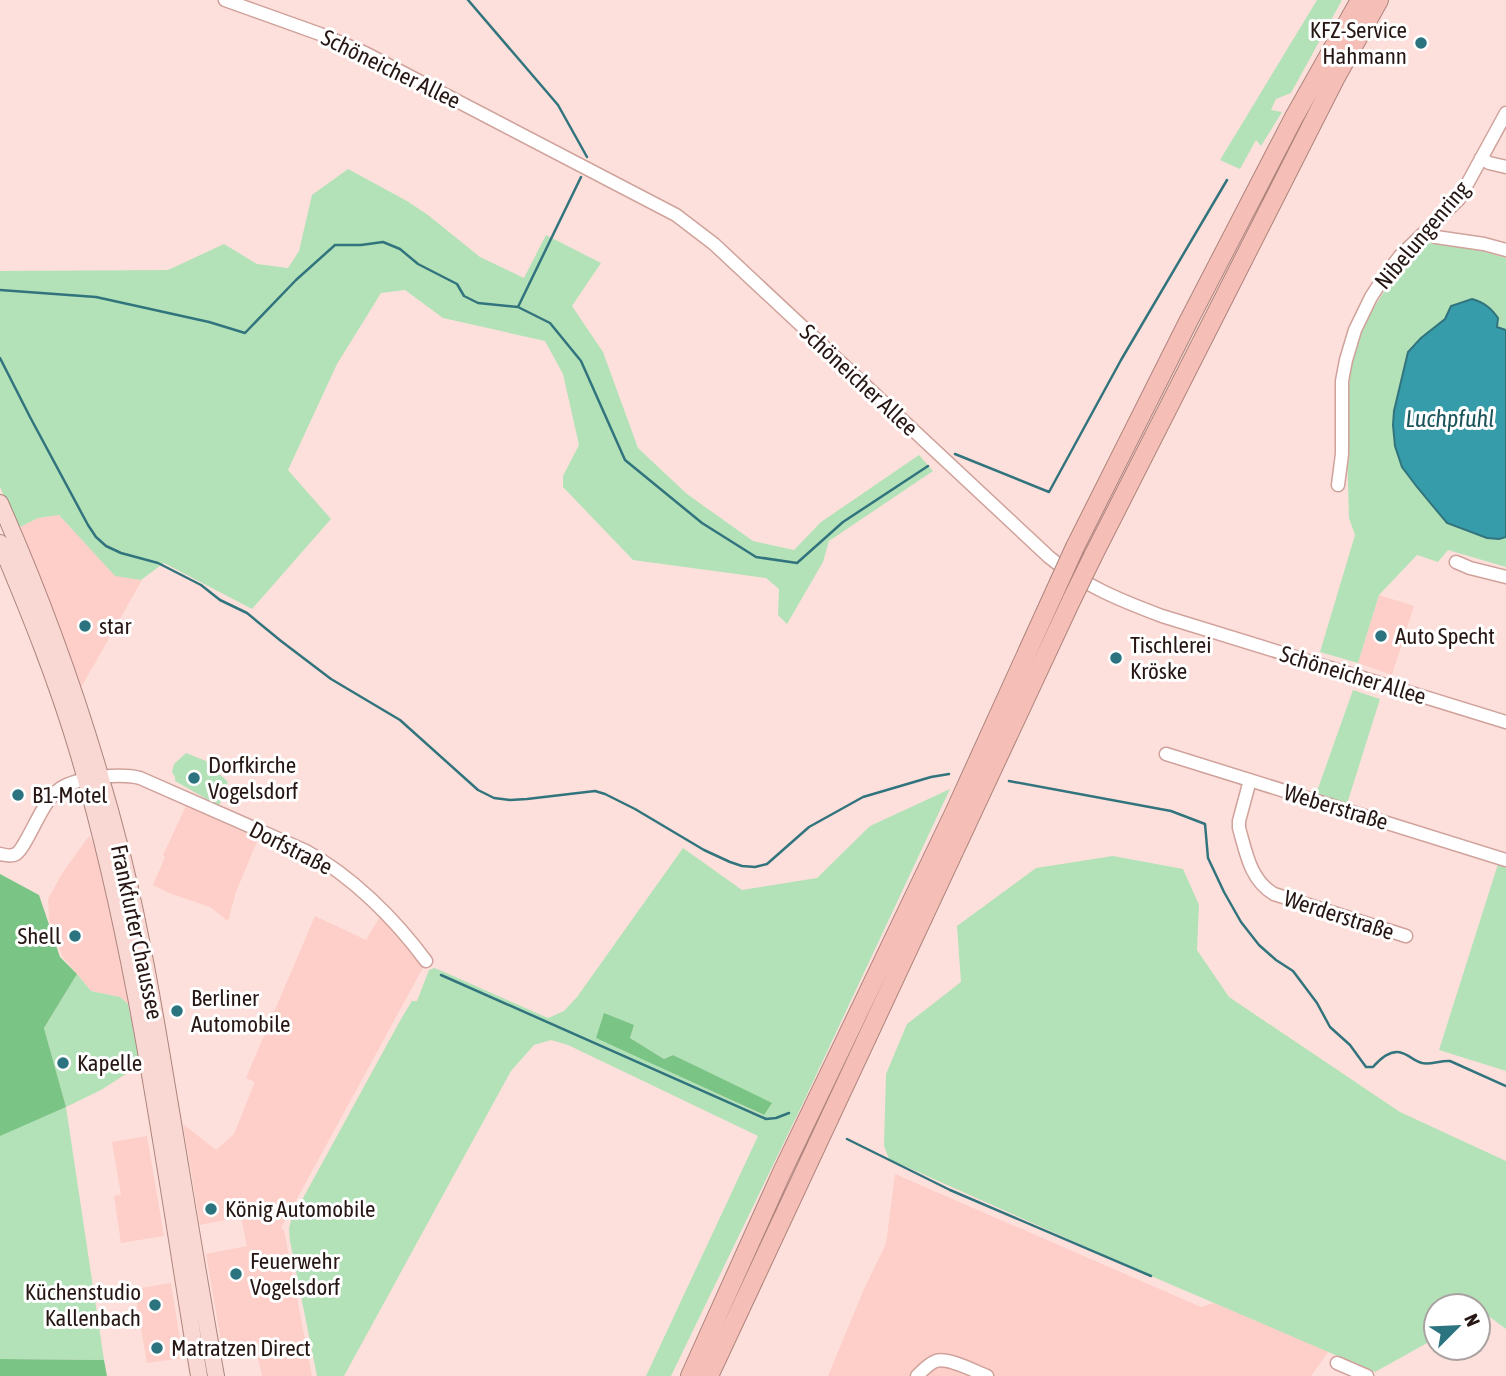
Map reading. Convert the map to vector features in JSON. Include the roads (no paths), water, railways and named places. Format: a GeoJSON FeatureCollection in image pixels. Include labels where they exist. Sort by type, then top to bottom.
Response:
{"type":"FeatureCollection","features":[{"type":"Feature","properties":{"kind":"highway"},"geometry":{"type":"LineString","coordinates":[[690,1376],[782,1172],[954,813],[1075,547],[1293,119],[1360,0]]}},
{"type":"Feature","properties":{"kind":"highway"},"geometry":{"type":"LineString","coordinates":[[709,1376],[1072,599],[1336,77],[1380,0]]}},
{"type":"Feature","properties":{"kind":"main road","name":"Frankfurter Chaussee"},"geometry":{"type":"LineString","coordinates":[[0,503],[70,679],[93,778],[136,996],[199,1376]]}},
{"type":"Feature","properties":{"kind":"main road","name":"Frankfurter Chaussee"},"geometry":{"type":"LineString","coordinates":[[0,543],[93,778],[125,870],[148,975],[216,1376]]}},
{"type":"Feature","properties":{"kind":"street","name":"Schöneicher Allee"},"geometry":{"type":"LineString","coordinates":[[225,0],[365,53],[676,215],[714,244],[1049,557],[1089,584],[1124,602],[1162,616],[1506,722]]}},
{"type":"Feature","properties":{"kind":"street","name":"Nibelungenring"},"geometry":{"type":"LineString","coordinates":[[1338,485],[1342,454],[1342,381],[1350,345],[1371,297],[1400,256],[1459,200],[1506,113]]}},
{"type":"Feature","properties":{"kind":"street"},"geometry":{"type":"LineString","coordinates":[[1482,158],[1489,163],[1506,167]]}},
{"type":"Feature","properties":{"kind":"street"},"geometry":{"type":"LineString","coordinates":[[1429,229],[1436,237],[1506,250]]}},
{"type":"Feature","properties":{"kind":"street"},"geometry":{"type":"LineString","coordinates":[[1456,562],[1506,577]]}},
{"type":"Feature","properties":{"kind":"street","name":"Weberstraße"},"geometry":{"type":"LineString","coordinates":[[1166,754],[1506,860]]}},
{"type":"Feature","properties":{"kind":"street","name":"Dorfstraße"},"geometry":{"type":"LineString","coordinates":[[93,778],[129,775],[140,778],[320,858],[365,894],[414,944],[426,961]]}},
{"type":"Feature","properties":{"kind":"street"},"geometry":{"type":"LineString","coordinates":[[0,854],[16,854],[52,797],[61,788],[93,778]]}},
{"type":"Feature","properties":{"kind":"street","name":"Werderstraße"},"geometry":{"type":"LineString","coordinates":[[1251,780],[1239,828],[1253,872],[1265,889],[1406,936]]}},
{"type":"Feature","properties":{"kind":"street"},"geometry":{"type":"LineString","coordinates":[[917,1376],[926,1366],[940,1360],[986,1376]]}},
{"type":"Feature","properties":{"kind":"street"},"geometry":{"type":"LineString","coordinates":[[1338,1363],[1367,1376]]}},
{"type":"Feature","properties":{"kind":"water","name":"Luchpfuhl"},"geometry":{"type":"Polygon","coordinates":[[[1472,299],[1490,309],[1498,318],[1497,327],[1506,330],[1506,537],[1499,539],[1487,538],[1447,523],[1402,467],[1395,446],[1394,411],[1408,352],[1445,319],[1451,306],[1472,299]]]}},
{"type":"Feature","properties":{"kind":"waterway"},"geometry":{"type":"LineString","coordinates":[[468,0],[558,105],[587,157]]}},
{"type":"Feature","properties":{"kind":"waterway"},"geometry":{"type":"LineString","coordinates":[[518,307],[581,177]]}},
{"type":"Feature","properties":{"kind":"waterway"},"geometry":{"type":"LineString","coordinates":[[955,454],[1049,492],[1121,360],[1227,180]]}},
{"type":"Feature","properties":{"kind":"waterway"},"geometry":{"type":"LineString","coordinates":[[0,290],[96,297],[209,322],[245,333],[296,280],[335,245],[383,242],[400,249],[418,264],[457,284],[464,296],[478,303],[518,307],[550,323],[581,361],[625,460],[702,523],[756,557],[797,563],[843,522],[928,466]]}},
{"type":"Feature","properties":{"kind":"waterway"},"geometry":{"type":"LineString","coordinates":[[0,358],[88,525],[106,546],[158,563],[247,613],[331,679],[400,720],[478,790],[494,798],[527,799],[595,791],[635,809],[704,850],[730,862],[755,867],[767,864],[809,827],[863,797],[949,774]]}},
{"type":"Feature","properties":{"kind":"waterway"},"geometry":{"type":"LineString","coordinates":[[1009,781],[1171,811],[1205,824],[1208,858],[1241,922],[1259,945],[1293,971],[1317,1003],[1330,1027],[1350,1045],[1366,1067],[1373,1067],[1386,1055],[1398,1052],[1422,1063],[1450,1061],[1506,1086]]}},
{"type":"Feature","properties":{"kind":"waterway"},"geometry":{"type":"LineString","coordinates":[[441,975],[766,1119],[789,1113]]}},
{"type":"Feature","properties":{"kind":"waterway"},"geometry":{"type":"LineString","coordinates":[[847,1139],[950,1190],[1151,1276]]}},
{"type":"Feature","properties":{"kind":"place","name":"KFZ-Service Hahmann"},"geometry":{"type":"Point","coordinates":[1421,43]}},
{"type":"Feature","properties":{"kind":"place","name":"star"},"geometry":{"type":"Point","coordinates":[85,626]}},
{"type":"Feature","properties":{"kind":"place","name":"Auto Specht"},"geometry":{"type":"Point","coordinates":[1381,636]}},
{"type":"Feature","properties":{"kind":"place","name":"Tischlerei Kröske"},"geometry":{"type":"Point","coordinates":[1116,658]}},
{"type":"Feature","properties":{"kind":"place","name":"Dorfkirche Vogelsdorf"},"geometry":{"type":"Point","coordinates":[194,778]}},
{"type":"Feature","properties":{"kind":"place","name":"B1-Motel"},"geometry":{"type":"Point","coordinates":[18,795]}},
{"type":"Feature","properties":{"kind":"place","name":"Shell"},"geometry":{"type":"Point","coordinates":[75,936]}},
{"type":"Feature","properties":{"kind":"place","name":"Berliner Automobile"},"geometry":{"type":"Point","coordinates":[177,1011]}},
{"type":"Feature","properties":{"kind":"place","name":"Kapelle"},"geometry":{"type":"Point","coordinates":[63,1063]}},
{"type":"Feature","properties":{"kind":"place","name":"König Automobile"},"geometry":{"type":"Point","coordinates":[211,1209]}},
{"type":"Feature","properties":{"kind":"place","name":"Feuerwehr Vogelsdorf"},"geometry":{"type":"Point","coordinates":[236,1274]}},
{"type":"Feature","properties":{"kind":"place","name":"Küchenstudio Kallenbach"},"geometry":{"type":"Point","coordinates":[155,1305]}},
{"type":"Feature","properties":{"kind":"place","name":"Matratzen Direct"},"geometry":{"type":"Point","coordinates":[157,1348]}}]}
